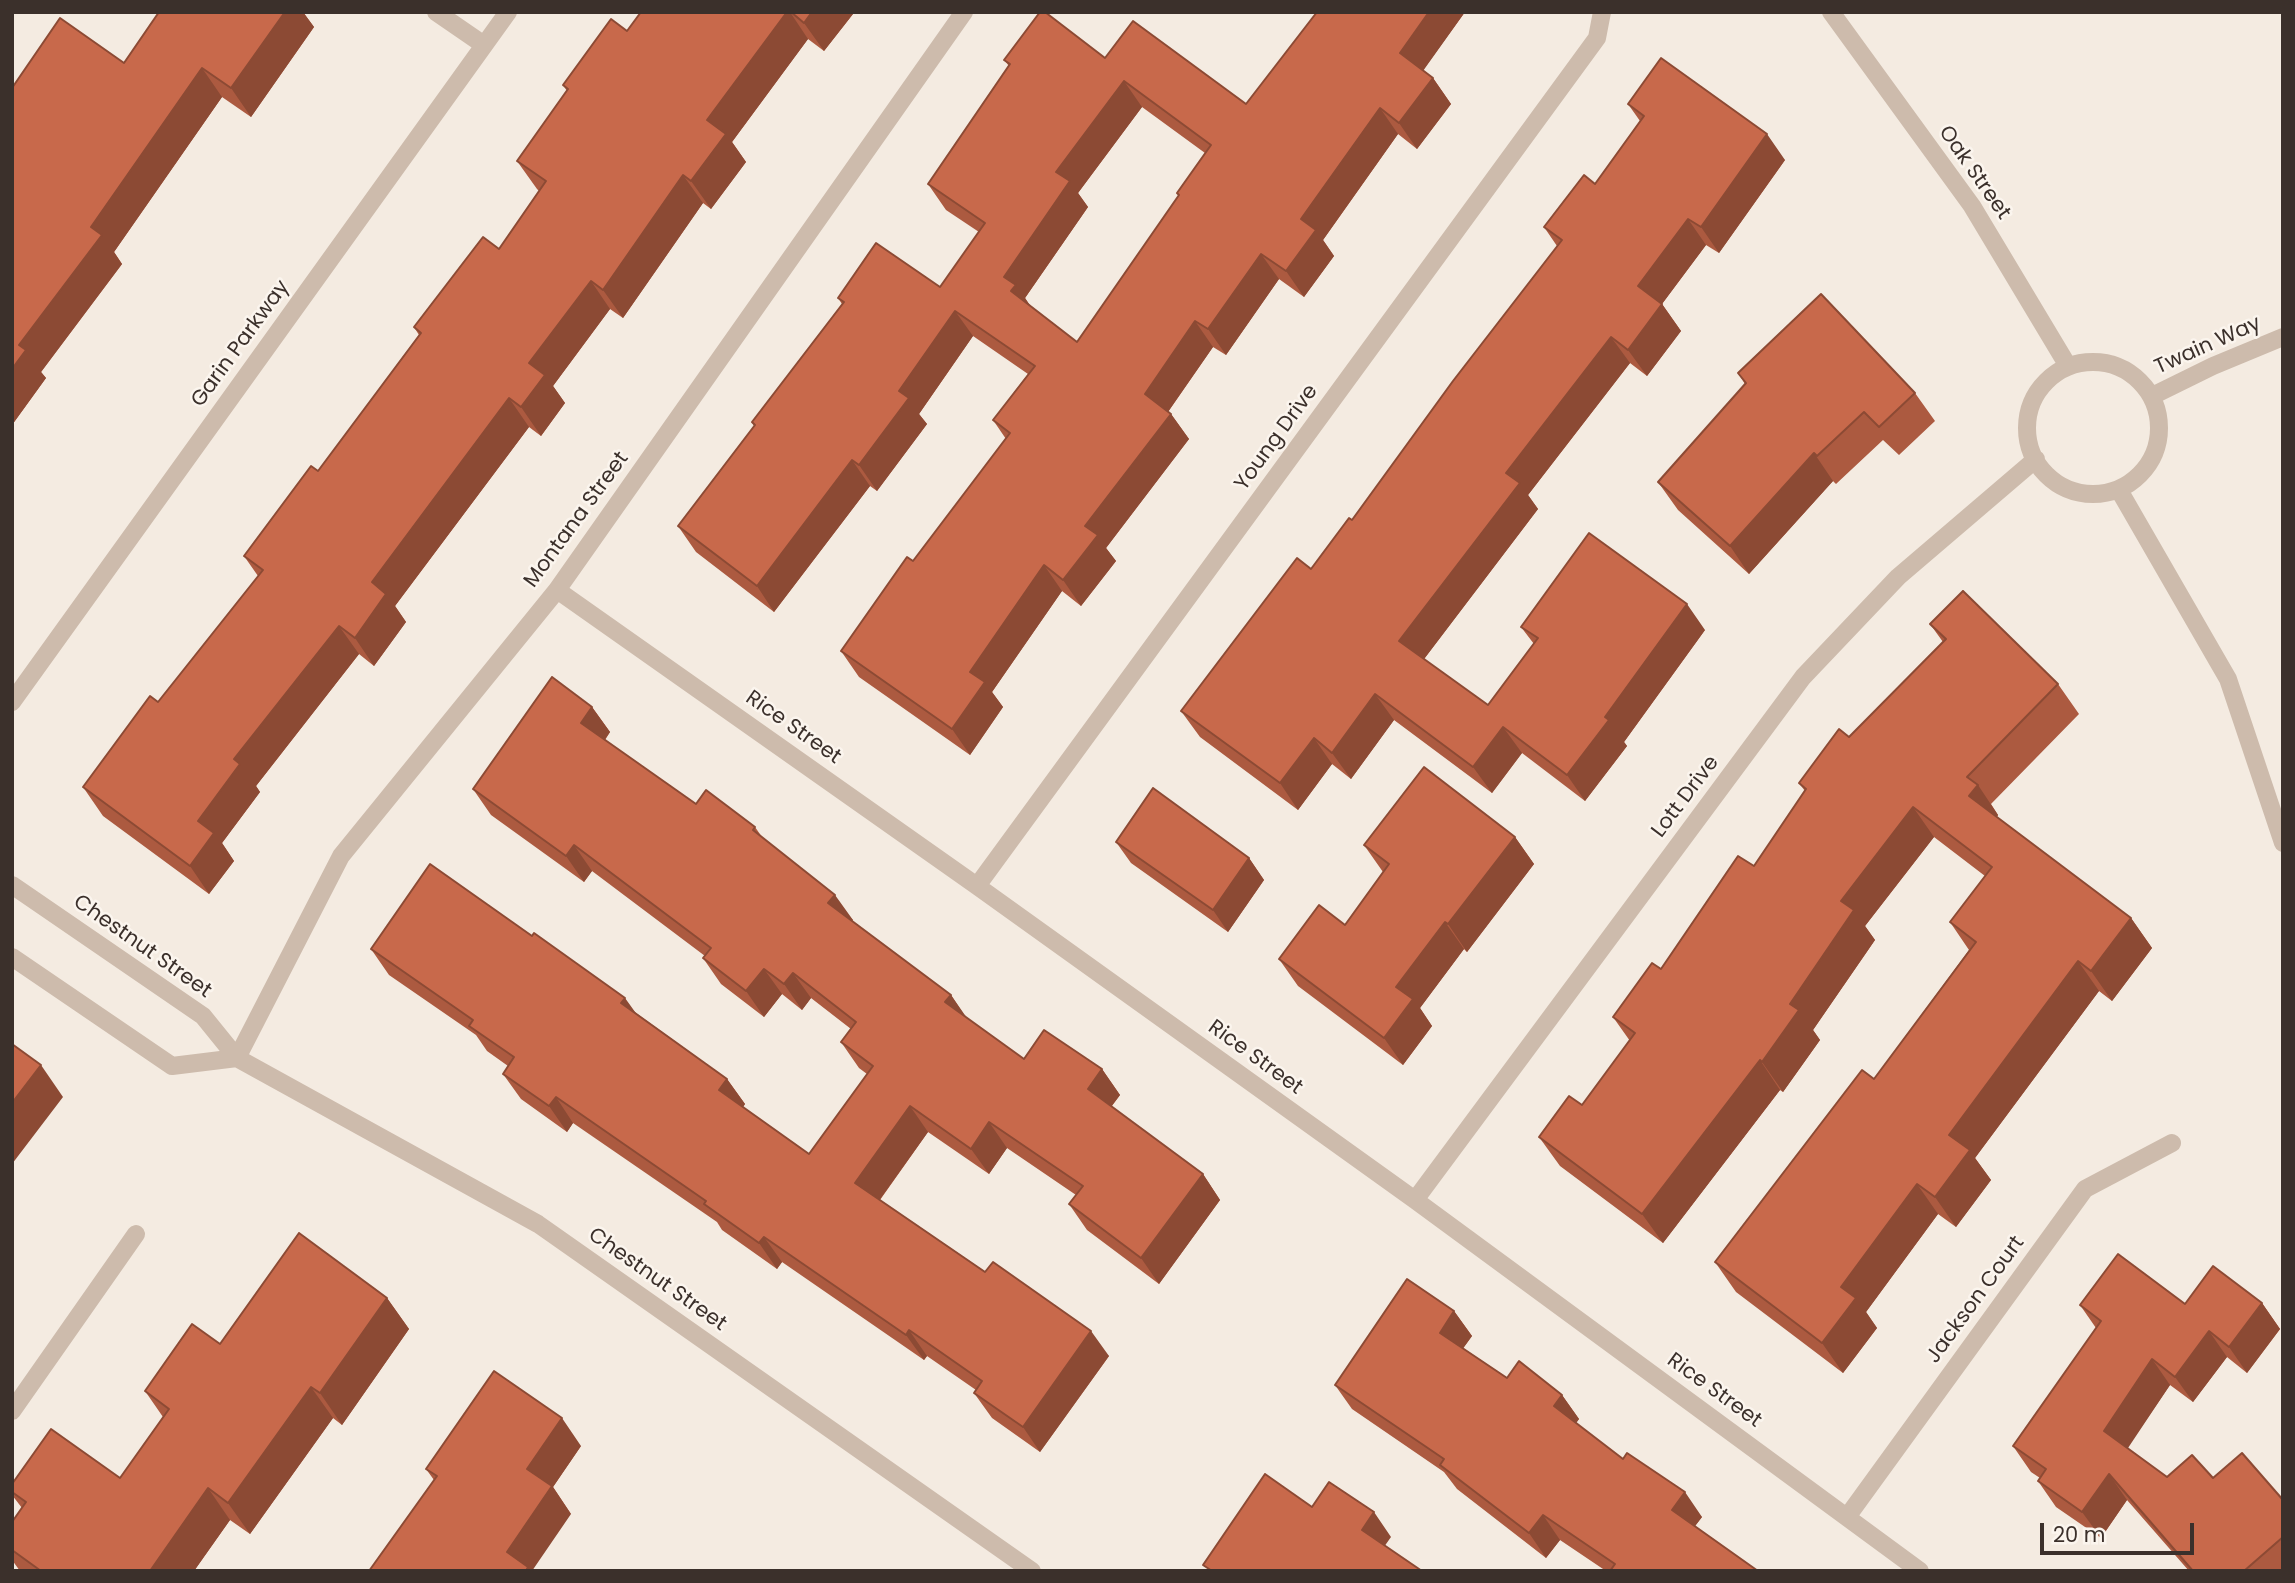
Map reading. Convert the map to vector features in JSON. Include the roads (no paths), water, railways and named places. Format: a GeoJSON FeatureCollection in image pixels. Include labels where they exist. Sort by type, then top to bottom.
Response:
{"type":"FeatureCollection","features":[{"type":"Feature","properties":{"kind":"street"},"geometry":{"type":"LineString","coordinates":[[436,12],[484,45]]}},
{"type":"Feature","properties":{"kind":"street","name":"Garin Parkway"},"geometry":{"type":"LineString","coordinates":[[12,702],[508,12]]}},
{"type":"Feature","properties":{"kind":"street","name":"Montana Street"},"geometry":{"type":"LineString","coordinates":[[237,1058],[341,856],[558,590],[964,12]]}},
{"type":"Feature","properties":{"kind":"street","name":"Young Drive"},"geometry":{"type":"LineString","coordinates":[[978,887],[1597,38],[1602,12]]}},
{"type":"Feature","properties":{"kind":"street","name":"Oak Street"},"geometry":{"type":"LineString","coordinates":[[1831,12],[1972,206],[2068,366]]}},
{"type":"Feature","properties":{"kind":"street","name":"Twain Way"},"geometry":{"type":"LineString","coordinates":[[2152,396],[2213,366],[2283,337]]}},
{"type":"Feature","properties":{"kind":"street"},"geometry":{"type":"LineString","coordinates":[[2084,362],[2105,363],[2123,369],[2142,382],[2152,396],[2160,427],[2157,449],[2152,461],[2140,476],[2119,490],[2095,496],[2067,490],[2045,476],[2028,445],[2028,412],[2038,390],[2054,374],[2068,366],[2084,362]]}},
{"type":"Feature","properties":{"kind":"street","name":"Lott Drive"},"geometry":{"type":"LineString","coordinates":[[1415,1200],[1803,677],[1898,577],[2036,459]]}},
{"type":"Feature","properties":{"kind":"street"},"geometry":{"type":"LineString","coordinates":[[2119,490],[2228,678],[2283,843]]}},
{"type":"Feature","properties":{"kind":"street","name":"Rice Street"},"geometry":{"type":"LineString","coordinates":[[558,590],[1415,1200],[1920,1571]]}},
{"type":"Feature","properties":{"kind":"street","name":"Chestnut Street"},"geometry":{"type":"LineString","coordinates":[[12,885],[203,1016],[237,1058],[538,1224],[1032,1571]]}},
{"type":"Feature","properties":{"kind":"street"},"geometry":{"type":"LineString","coordinates":[[12,957],[172,1066],[237,1058]]}},
{"type":"Feature","properties":{"kind":"street","name":"Jackson Court"},"geometry":{"type":"LineString","coordinates":[[1847,1517],[2085,1189],[2172,1143]]}},
{"type":"Feature","properties":{"kind":"street"},"geometry":{"type":"LineString","coordinates":[[12,1410],[135,1234]]}}]}
